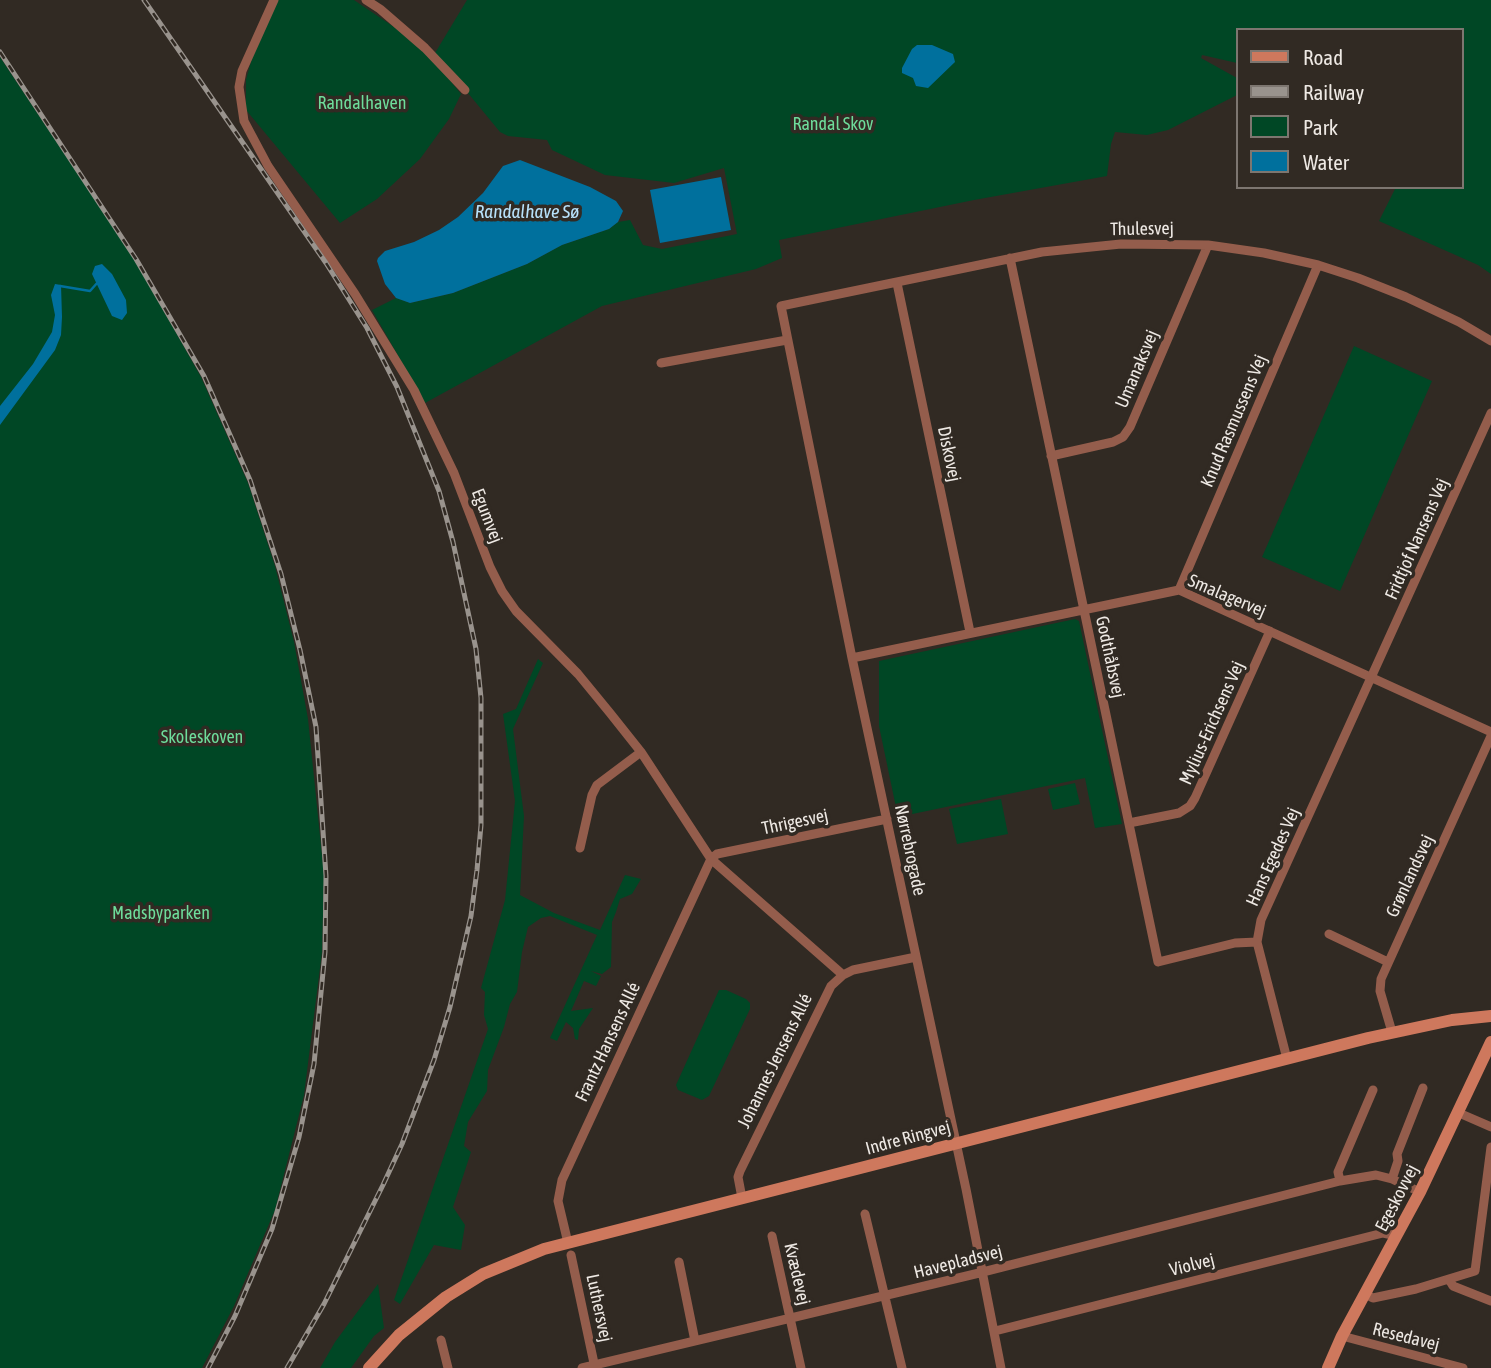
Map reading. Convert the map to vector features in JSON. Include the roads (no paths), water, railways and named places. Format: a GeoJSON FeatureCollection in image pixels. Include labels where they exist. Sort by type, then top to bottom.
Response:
{"type":"FeatureCollection","features":[{"type":"Feature","properties":{"kind":"street","name":"Egumvej"},"geometry":{"type":"LineString","coordinates":[[274,0],[246,60],[239,87],[244,121],[253,141],[355,294],[414,390],[454,473],[502,592],[516,611],[578,674],[641,752],[711,859],[843,975]]}},
{"type":"Feature","properties":{"kind":"street"},"geometry":{"type":"LineString","coordinates":[[366,0],[425,48],[464,90]]}},
{"type":"Feature","properties":{"kind":"street","name":"Thulesvej"},"geometry":{"type":"LineString","coordinates":[[781,306],[1042,252],[1121,244],[1208,245],[1264,253],[1318,265],[1406,296],[1491,341]]}},
{"type":"Feature","properties":{"kind":"street","name":"Umanaksvej"},"geometry":{"type":"LineString","coordinates":[[1051,456],[1113,442],[1123,436],[1130,427],[1208,245]]}},
{"type":"Feature","properties":{"kind":"street","name":"Godthåbsvej"},"geometry":{"type":"LineString","coordinates":[[1010,258],[1158,962],[1234,943],[1257,942]]}},
{"type":"Feature","properties":{"kind":"street","name":"Knud Rasmussens Vej"},"geometry":{"type":"LineString","coordinates":[[1179,590],[1318,265]]}},
{"type":"Feature","properties":{"kind":"street","name":"Diskovej"},"geometry":{"type":"LineString","coordinates":[[897,283],[970,632]]}},
{"type":"Feature","properties":{"kind":"street","name":"Nørrebrogade"},"geometry":{"type":"LineString","coordinates":[[781,306],[1001,1368]]}},
{"type":"Feature","properties":{"kind":"street"},"geometry":{"type":"LineString","coordinates":[[661,363],[787,340]]}},
{"type":"Feature","properties":{"kind":"street","name":"Fridtjof Nansens Vej"},"geometry":{"type":"LineString","coordinates":[[1371,677],[1491,413]]}},
{"type":"Feature","properties":{"kind":"street","name":"Smalagervej"},"geometry":{"type":"LineString","coordinates":[[852,658],[1179,590],[1491,734]]}},
{"type":"Feature","properties":{"kind":"street","name":"Mylius-Erichsens Vej"},"geometry":{"type":"LineString","coordinates":[[1129,823],[1179,813],[1195,798],[1270,631]]}},
{"type":"Feature","properties":{"kind":"street","name":"Hans Egedes Vej"},"geometry":{"type":"LineString","coordinates":[[1287,1059],[1257,942],[1261,920],[1371,677]]}},
{"type":"Feature","properties":{"kind":"street","name":"Grønlandsvej"},"geometry":{"type":"LineString","coordinates":[[1392,1032],[1380,991],[1381,979],[1491,734]]}},
{"type":"Feature","properties":{"kind":"street"},"geometry":{"type":"LineString","coordinates":[[580,848],[592,795],[597,785],[641,752]]}},
{"type":"Feature","properties":{"kind":"street","name":"Thrigesvej"},"geometry":{"type":"LineString","coordinates":[[711,859],[717,854],[887,819]]}},
{"type":"Feature","properties":{"kind":"street","name":"Frantz Hansens Allé"},"geometry":{"type":"LineString","coordinates":[[569,1249],[558,1201],[562,1180],[711,859]]}},
{"type":"Feature","properties":{"kind":"street"},"geometry":{"type":"LineString","coordinates":[[1329,934],[1388,962]]}},
{"type":"Feature","properties":{"kind":"street"},"geometry":{"type":"LineString","coordinates":[[843,975],[853,970],[916,957]]}},
{"type":"Feature","properties":{"kind":"street","name":"Johannes Jensens Allé"},"geometry":{"type":"LineString","coordinates":[[742,1198],[738,1177],[740,1171],[824,996],[843,975]]}},
{"type":"Feature","properties":{"kind":"street","name":"Indre Ringvej"},"geometry":{"type":"LineString","coordinates":[[369,1368],[399,1335],[446,1297],[483,1274],[514,1260],[569,1249],[742,1198],[1392,1032],[1452,1020],[1491,1016]]}},
{"type":"Feature","properties":{"kind":"street","name":"Egeskovvej"},"geometry":{"type":"LineString","coordinates":[[1328,1368],[1342,1336],[1420,1192],[1491,1042]]}},
{"type":"Feature","properties":{"kind":"street"},"geometry":{"type":"LineString","coordinates":[[1391,1179],[1398,1161],[1397,1154],[1423,1088]]}},
{"type":"Feature","properties":{"kind":"street"},"geometry":{"type":"LineString","coordinates":[[1340,1181],[1338,1172],[1373,1090]]}},
{"type":"Feature","properties":{"kind":"street"},"geometry":{"type":"LineString","coordinates":[[1459,1113],[1491,1127]]}},
{"type":"Feature","properties":{"kind":"street"},"geometry":{"type":"LineString","coordinates":[[1366,1294],[1373,1298],[1450,1281],[1475,1271],[1491,1147]]}},
{"type":"Feature","properties":{"kind":"street","name":"Havepladsvej"},"geometry":{"type":"LineString","coordinates":[[582,1368],[885,1297],[1340,1181],[1376,1175],[1420,1192]]}},
{"type":"Feature","properties":{"kind":"street"},"geometry":{"type":"LineString","coordinates":[[865,1214],[902,1368]]}},
{"type":"Feature","properties":{"kind":"street","name":"Violvej"},"geometry":{"type":"LineString","coordinates":[[995,1331],[1383,1233],[1397,1236]]}},
{"type":"Feature","properties":{"kind":"street","name":"Kvædevej"},"geometry":{"type":"LineString","coordinates":[[772,1236],[802,1368]]}},
{"type":"Feature","properties":{"kind":"street","name":"Luthersvej"},"geometry":{"type":"LineString","coordinates":[[569,1249],[595,1366]]}},
{"type":"Feature","properties":{"kind":"street"},"geometry":{"type":"LineString","coordinates":[[679,1262],[695,1341]]}},
{"type":"Feature","properties":{"kind":"street"},"geometry":{"type":"LineString","coordinates":[[1450,1281],[1453,1286],[1491,1301]]}},
{"type":"Feature","properties":{"kind":"street","name":"Resedavej"},"geometry":{"type":"LineString","coordinates":[[1342,1336],[1463,1368]]}},
{"type":"Feature","properties":{"kind":"street"},"geometry":{"type":"LineString","coordinates":[[441,1340],[448,1368]]}},
{"type":"Feature","properties":{"kind":"water"},"geometry":{"type":"Polygon","coordinates":[[[917,45],[932,45],[953,54],[955,62],[928,88],[916,86],[913,78],[902,73],[912,49],[917,45]]]}},
{"type":"Feature","properties":{"kind":"water","name":"Randalhave Sø"},"geometry":{"type":"Polygon","coordinates":[[[520,160],[590,187],[616,201],[623,211],[618,222],[609,229],[562,245],[527,264],[453,293],[410,303],[396,298],[385,284],[378,258],[385,251],[414,242],[458,217],[483,193],[503,166],[520,160]]]}},
{"type":"Feature","properties":{"kind":"water"},"geometry":{"type":"Polygon","coordinates":[[[721,177],[731,230],[660,243],[650,190],[721,177]]]}},
{"type":"Feature","properties":{"kind":"water"},"geometry":{"type":"Polygon","coordinates":[[[102,264],[112,274],[126,300],[127,313],[122,320],[112,316],[92,274],[95,266],[102,264]]]}},
{"type":"Feature","properties":{"kind":"water"},"geometry":{"type":"Polygon","coordinates":[[[55,284],[61,285],[61,335],[55,350],[0,425],[0,406],[33,364],[52,332],[55,315],[51,295],[55,284]]]}},
{"type":"Feature","properties":{"kind":"waterway"},"geometry":{"type":"LineString","coordinates":[[60,286],[90,291],[98,282]]}},
{"type":"Feature","properties":{"kind":"railway"},"geometry":{"type":"LineString","coordinates":[[144,0],[326,263],[367,328],[397,387],[439,491],[476,649],[481,698],[481,825],[471,916],[450,1007],[434,1060],[402,1144],[324,1304],[287,1368]]}},
{"type":"Feature","properties":{"kind":"railway"},"geometry":{"type":"LineString","coordinates":[[0,52],[136,259],[204,376],[250,480],[281,574],[316,727],[326,876],[325,952],[314,1064],[299,1137],[272,1229],[235,1316],[208,1368]]}},
{"type":"Feature","properties":{"kind":"park label","name":"Randalhaven"},"geometry":{"type":"Point","coordinates":[362,103]}},
{"type":"Feature","properties":{"kind":"park label","name":"Randal Skov"},"geometry":{"type":"Point","coordinates":[833,124]}},
{"type":"Feature","properties":{"kind":"park label","name":"Skoleskoven"},"geometry":{"type":"Point","coordinates":[202,737]}},
{"type":"Feature","properties":{"kind":"park label","name":"Madsbyparken"},"geometry":{"type":"Point","coordinates":[161,913]}}]}
